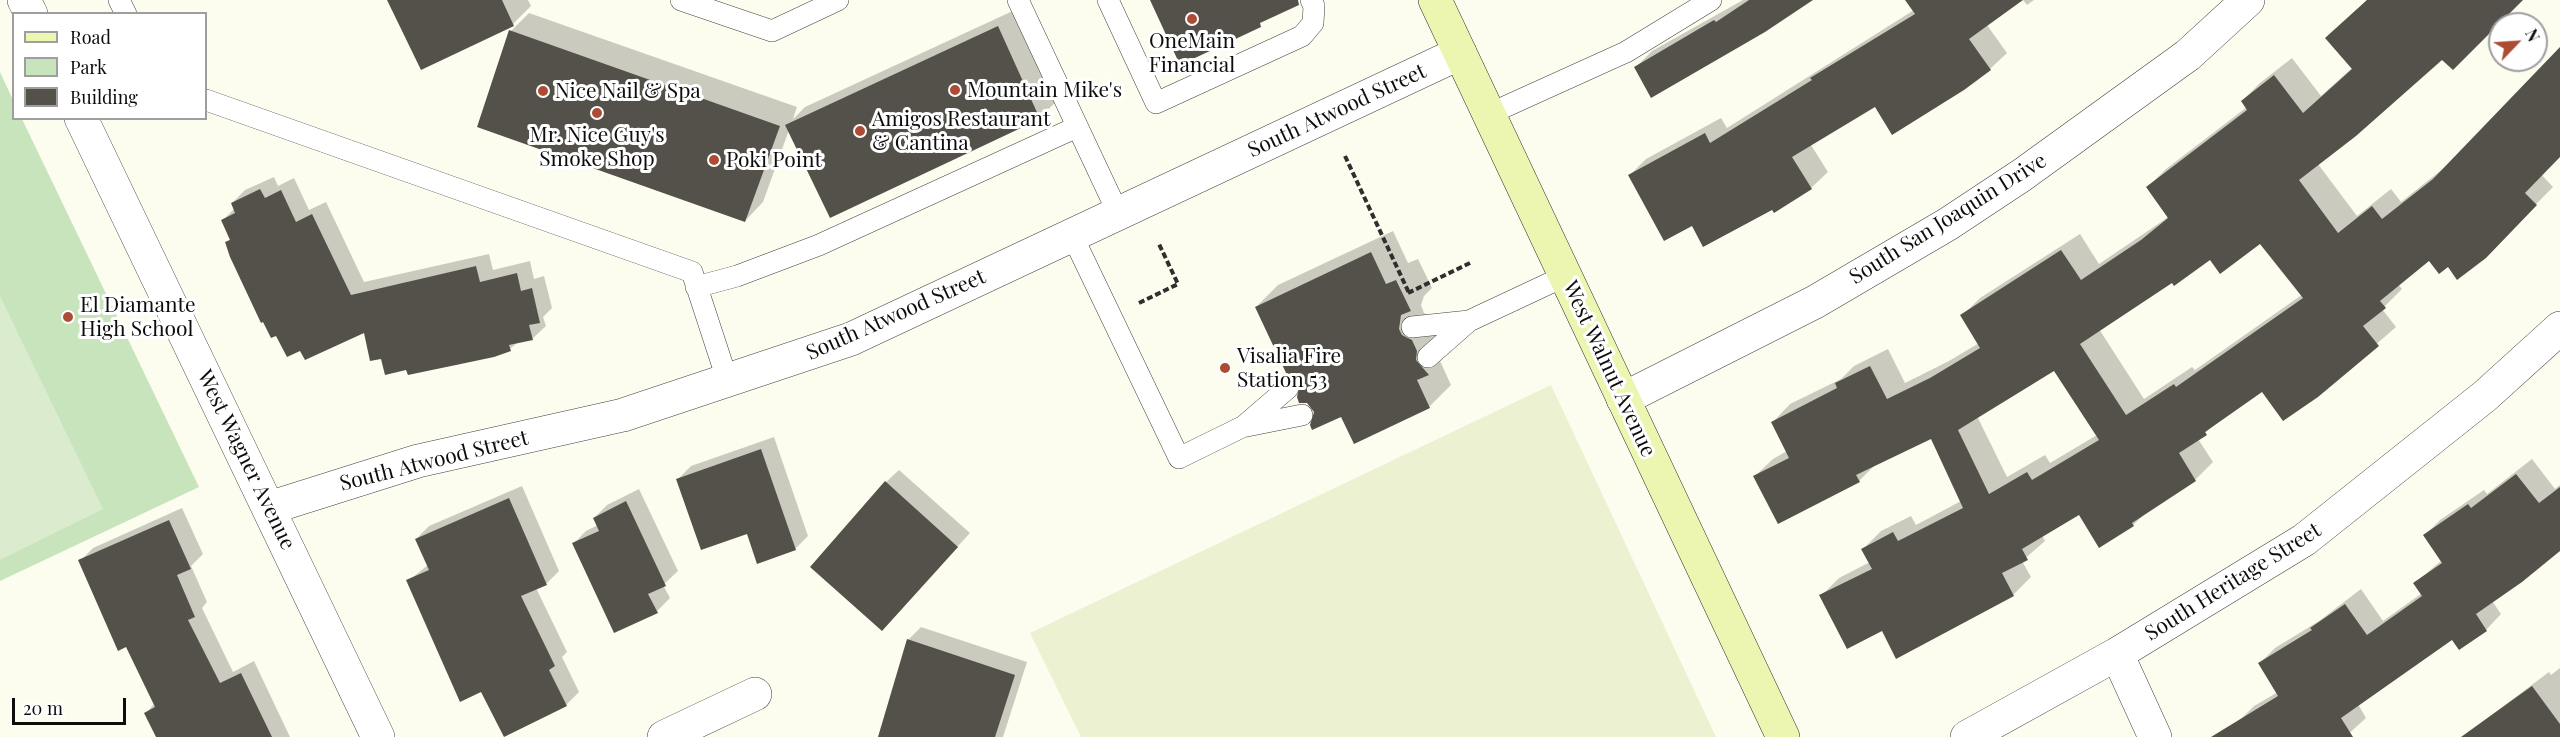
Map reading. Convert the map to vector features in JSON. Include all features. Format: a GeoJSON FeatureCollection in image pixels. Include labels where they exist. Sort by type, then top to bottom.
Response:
{"type":"FeatureCollection","features":[{"type":"Feature","properties":{"kind":"main road","name":"West Walnut Avenue"},"geometry":{"type":"LineString","coordinates":[[1435,0],[1783,737]]}},
{"type":"Feature","properties":{"kind":"street","name":"South San Joaquin Drive"},"geometry":{"type":"LineString","coordinates":[[1623,399],[1796,312],[1948,224],[2022,175],[2188,55],[2248,0]]}},
{"type":"Feature","properties":{"kind":"street","name":"South Atwood Street"},"geometry":{"type":"LineString","coordinates":[[269,508],[418,461],[623,415],[728,382],[851,339],[1460,53]]}},
{"type":"Feature","properties":{"kind":"street","name":"West Wagner Avenue"},"geometry":{"type":"LineString","coordinates":[[82,120],[378,737]]}},
{"type":"Feature","properties":{"kind":"street","name":"South Heritage Street"},"geometry":{"type":"LineString","coordinates":[[1967,737],[2117,654],[2304,540],[2485,396],[2560,328]]}},
{"type":"Feature","properties":{"kind":"street"},"geometry":{"type":"LineString","coordinates":[[2117,654],[2155,737]]}},
{"type":"Feature","properties":{"kind":"street"},"geometry":{"type":"LineString","coordinates":[[664,737],[755,694]]}},
{"type":"Feature","properties":{"kind":"lane"},"geometry":{"type":"LineString","coordinates":[[681,0],[772,31],[838,0]]}},
{"type":"Feature","properties":{"kind":"lane"},"geometry":{"type":"LineString","coordinates":[[1018,0],[1118,213]]}},
{"type":"Feature","properties":{"kind":"lane"},"geometry":{"type":"LineString","coordinates":[[1108,0],[1156,103],[1302,36],[1313,23],[1314,6],[1311,0]]}},
{"type":"Feature","properties":{"kind":"lane"},"geometry":{"type":"LineString","coordinates":[[1489,114],[1626,52],[1711,0]]}},
{"type":"Feature","properties":{"kind":"lane"},"geometry":{"type":"LineString","coordinates":[[207,100],[692,272],[728,382]]}},
{"type":"Feature","properties":{"kind":"lane"},"geometry":{"type":"LineString","coordinates":[[696,286],[736,276],[819,245],[1077,126]]}},
{"type":"Feature","properties":{"kind":"lane"},"geometry":{"type":"LineString","coordinates":[[1072,235],[1179,458],[1242,427],[1288,388]]}},
{"type":"Feature","properties":{"kind":"lane"},"geometry":{"type":"LineString","coordinates":[[1428,357],[1469,321],[1565,276]]}},
{"type":"Feature","properties":{"kind":"lane"},"geometry":{"type":"LineString","coordinates":[[1412,327],[1469,321]]}},
{"type":"Feature","properties":{"kind":"lane"},"geometry":{"type":"LineString","coordinates":[[1242,427],[1302,415]]}},
{"type":"Feature","properties":{"kind":"path"},"geometry":{"type":"LineString","coordinates":[[1345,156],[1409,293]]}},
{"type":"Feature","properties":{"kind":"path"},"geometry":{"type":"LineString","coordinates":[[1159,244],[1178,285],[1170,288]]}},
{"type":"Feature","properties":{"kind":"path"},"geometry":{"type":"LineString","coordinates":[[1403,296],[1470,263]]}},
{"type":"Feature","properties":{"kind":"green space","name":"El Diamante High School"},"geometry":{"type":"Polygon","coordinates":[[[0,72],[12,98],[12,120],[22,120],[199,487],[0,581],[0,72]]]}},
{"type":"Feature","properties":{"kind":"green space"},"geometry":{"type":"Polygon","coordinates":[[[0,296],[103,509],[0,560],[0,296]]]}},
{"type":"Feature","properties":{"kind":"green space"},"geometry":{"type":"Polygon","coordinates":[[[1551,385],[1716,737],[1081,737],[1030,633],[1551,385]]]}},
{"type":"Feature","properties":{"kind":"building"},"geometry":{"type":"Polygon","coordinates":[[[387,0],[502,0],[514,26],[421,70],[387,0]]]}},
{"type":"Feature","properties":{"kind":"building"},"geometry":{"type":"Polygon","coordinates":[[[1150,0],[1298,0],[1299,5],[1260,23],[1261,27],[1180,65],[1150,0]]]}},
{"type":"Feature","properties":{"kind":"building"},"geometry":{"type":"Polygon","coordinates":[[[1749,0],[1813,0],[1765,32],[1651,98],[1634,67],[1714,20],[1716,22],[1749,0]]]}},
{"type":"Feature","properties":{"kind":"building"},"geometry":{"type":"Polygon","coordinates":[[[1905,0],[2023,0],[1969,39],[1991,70],[1964,90],[1892,135],[1875,107],[1792,157],[1812,189],[1774,213],[1772,210],[1703,247],[1692,226],[1664,241],[1628,175],[1705,133],[1710,143],[1812,80],[1810,78],[1915,14],[1905,0]]]}},
{"type":"Feature","properties":{"kind":"building"},"geometry":{"type":"Polygon","coordinates":[[[2367,0],[2523,0],[2511,12],[2488,12],[2488,35],[2453,70],[2442,60],[2356,136],[2299,180],[2338,233],[2372,206],[2382,219],[2433,179],[2536,72],[2548,72],[2548,59],[2560,47],[2560,157],[2525,193],[2537,205],[2486,258],[2457,280],[2448,267],[2439,274],[2429,261],[2380,301],[2386,308],[2363,326],[2379,346],[2318,397],[2283,421],[2262,392],[2205,432],[2207,435],[2179,453],[2196,481],[2132,523],[2134,526],[2099,548],[2079,515],[2022,549],[2028,560],[2002,573],[2014,596],[1896,659],[1882,631],[1847,649],[1819,595],[1872,569],[1861,549],[1893,532],[1898,541],[1963,508],[1931,439],[1856,475],[1860,482],[1778,524],[1753,476],[1789,458],[1771,422],[1837,388],[1835,383],[1870,366],[1887,399],[1930,378],[1980,348],[1960,315],[2061,250],[2081,280],[2141,240],[2168,218],[2146,187],[2247,110],[2241,101],[2274,75],[2303,113],[2352,69],[2325,38],[2367,0]],[[2260,244],[2220,274],[2210,260],[2174,286],[2172,283],[2080,344],[2126,415],[2174,384],[2176,387],[2303,298],[2260,244]],[[2054,371],[1958,430],[1989,494],[2027,472],[2032,480],[2099,440],[2054,371]]]}},
{"type":"Feature","properties":{"kind":"building"},"geometry":{"type":"Polygon","coordinates":[[[998,26],[1040,119],[830,218],[785,125],[998,26]]]}},
{"type":"Feature","properties":{"kind":"building"},"geometry":{"type":"Polygon","coordinates":[[[509,30],[780,126],[745,222],[477,127],[509,30]]]}},
{"type":"Feature","properties":{"kind":"building"},"geometry":{"type":"Polygon","coordinates":[[[260,189],[265,198],[281,190],[296,222],[312,214],[351,295],[476,266],[480,282],[517,273],[521,291],[532,288],[540,323],[529,325],[533,340],[509,345],[511,351],[494,357],[408,375],[406,370],[385,375],[381,359],[370,361],[364,333],[305,360],[300,351],[287,357],[276,336],[271,338],[263,322],[261,323],[230,257],[225,242],[230,240],[221,220],[235,213],[231,203],[260,189]]]}},
{"type":"Feature","properties":{"kind":"building"},"geometry":{"type":"Polygon","coordinates":[[[1371,252],[1386,284],[1396,280],[1411,311],[1401,315],[1399,329],[1402,335],[1412,340],[1417,351],[1416,360],[1429,375],[1417,380],[1430,408],[1354,444],[1341,417],[1312,430],[1310,425],[1314,412],[1307,403],[1299,403],[1297,397],[1300,385],[1297,379],[1287,375],[1255,307],[1371,252]]]}},
{"type":"Feature","properties":{"kind":"building"},"geometry":{"type":"Polygon","coordinates":[[[761,449],[796,550],[757,564],[747,534],[701,550],[676,479],[761,449]]]}},
{"type":"Feature","properties":{"kind":"building"},"geometry":{"type":"Polygon","coordinates":[[[2516,474],[2539,503],[2560,487],[2560,551],[2522,582],[2476,614],[2487,631],[2459,650],[2452,640],[2341,718],[2353,737],[2211,737],[2278,696],[2258,663],[2312,630],[2310,628],[2345,604],[2367,635],[2422,596],[2413,583],[2442,563],[2423,535],[2468,504],[2471,508],[2516,474]]]}},
{"type":"Feature","properties":{"kind":"building"},"geometry":{"type":"Polygon","coordinates":[[[885,481],[958,547],[882,631],[810,567],[885,481]]]}},
{"type":"Feature","properties":{"kind":"building"},"geometry":{"type":"Polygon","coordinates":[[[509,498],[547,585],[521,596],[555,666],[549,670],[567,706],[504,737],[481,692],[460,702],[406,580],[429,570],[415,539],[509,498]]]}},
{"type":"Feature","properties":{"kind":"building"},"geometry":{"type":"Polygon","coordinates":[[[626,501],[666,586],[648,594],[658,613],[614,633],[572,543],[599,531],[593,518],[626,501]]]}},
{"type":"Feature","properties":{"kind":"building"},"geometry":{"type":"Polygon","coordinates":[[[169,520],[191,569],[177,575],[195,617],[188,620],[220,683],[241,673],[272,737],[156,737],[144,713],[155,707],[126,647],[118,651],[78,560],[169,520]]]}},
{"type":"Feature","properties":{"kind":"building"},"geometry":{"type":"Polygon","coordinates":[[[907,639],[1015,675],[995,737],[878,737],[907,639]]]}},
{"type":"Feature","properties":{"kind":"building"},"geometry":{"type":"Polygon","coordinates":[[[2532,686],[2560,724],[2560,737],[2461,737],[2532,686]]]}},
{"type":"Feature","properties":{"kind":"place","name":"OneMain Financial"},"geometry":{"type":"Point","coordinates":[1192,19]}},
{"type":"Feature","properties":{"kind":"place","name":"Mountain Mike's"},"geometry":{"type":"Point","coordinates":[955,90]}},
{"type":"Feature","properties":{"kind":"place","name":"Nice Nail & Spa"},"geometry":{"type":"Point","coordinates":[543,91]}},
{"type":"Feature","properties":{"kind":"place","name":"Mr. Nice Guy's Smoke Shop"},"geometry":{"type":"Point","coordinates":[597,113]}},
{"type":"Feature","properties":{"kind":"place","name":"Amigos Restaurant & Cantina"},"geometry":{"type":"Point","coordinates":[860,131]}},
{"type":"Feature","properties":{"kind":"place","name":"Poki Point"},"geometry":{"type":"Point","coordinates":[714,160]}},
{"type":"Feature","properties":{"kind":"place","name":"El Diamante High School"},"geometry":{"type":"Point","coordinates":[68,317]}},
{"type":"Feature","properties":{"kind":"place","name":"Visalia Fire Station 53"},"geometry":{"type":"Point","coordinates":[1225,368]}}]}
